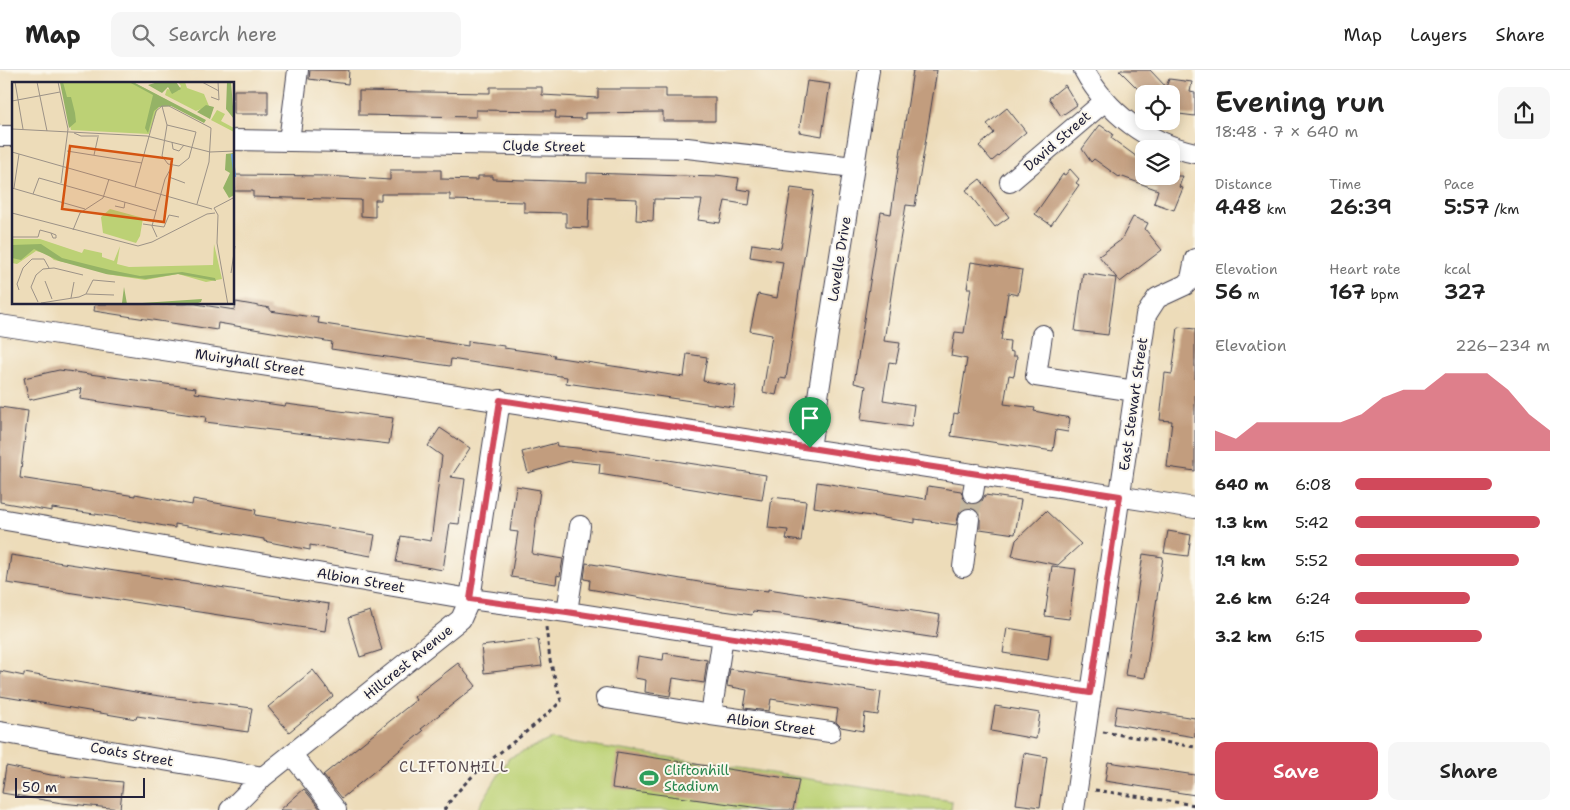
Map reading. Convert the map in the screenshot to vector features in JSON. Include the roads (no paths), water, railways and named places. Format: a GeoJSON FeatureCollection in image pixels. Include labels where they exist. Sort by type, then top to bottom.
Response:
{"type":"FeatureCollection","features":[{"type":"Feature","properties":{"kind":"street"},"geometry":{"type":"LineString","coordinates":[[289,141],[298,70]]}},
{"type":"Feature","properties":{"kind":"street","name":"Lavelle Drive"},"geometry":{"type":"LineString","coordinates":[[810,448],[869,70]]}},
{"type":"Feature","properties":{"kind":"street"},"geometry":{"type":"LineString","coordinates":[[1084,70],[1105,100],[1124,119],[1162,144],[1195,153]]}},
{"type":"Feature","properties":{"kind":"street","name":"David Street"},"geometry":{"type":"LineString","coordinates":[[1010,182],[1105,100]]}},
{"type":"Feature","properties":{"kind":"street","name":"Clyde Street"},"geometry":{"type":"LineString","coordinates":[[235,140],[687,148],[854,167]]}},
{"type":"Feature","properties":{"kind":"street","name":"East Stewart Street"},"geometry":{"type":"LineString","coordinates":[[1074,810],[1146,314],[1157,298],[1190,286],[1195,259]]}},
{"type":"Feature","properties":{"kind":"street","name":"Muiryhall Street"},"geometry":{"type":"LineString","coordinates":[[0,325],[810,448],[975,483],[1120,496],[1195,508]]}},
{"type":"Feature","properties":{"kind":"street"},"geometry":{"type":"LineString","coordinates":[[1042,335],[1036,376],[1135,391]]}},
{"type":"Feature","properties":{"kind":"street","name":"Hillcrest Avenue"},"geometry":{"type":"LineString","coordinates":[[230,810],[263,777],[461,619],[470,599],[500,400]]}},
{"type":"Feature","properties":{"kind":"street"},"geometry":{"type":"LineString","coordinates":[[963,567],[970,518]]}},
{"type":"Feature","properties":{"kind":"street","name":"Albion Street"},"geometry":{"type":"LineString","coordinates":[[0,519],[470,599],[567,612],[1090,693]]}},
{"type":"Feature","properties":{"kind":"street"},"geometry":{"type":"LineString","coordinates":[[567,612],[580,526]]}},
{"type":"Feature","properties":{"kind":"street","name":"Albion Street"},"geometry":{"type":"LineString","coordinates":[[711,715],[722,636]]}},
{"type":"Feature","properties":{"kind":"street","name":"Albion Street"},"geometry":{"type":"LineString","coordinates":[[606,698],[830,732]]}},
{"type":"Feature","properties":{"kind":"street","name":"Coats Street"},"geometry":{"type":"LineString","coordinates":[[0,732],[263,777]]}},
{"type":"Feature","properties":{"kind":"street"},"geometry":{"type":"LineString","coordinates":[[292,755],[336,810]]}},
{"type":"Feature","properties":{"kind":"tunnel"},"geometry":{"type":"LineString","coordinates":[[969,519],[973,493]]}},
{"type":"Feature","properties":{"kind":"place","name":"Cliftonhill Stadium"},"geometry":{"type":"Point","coordinates":[649,778]}},
{"type":"Feature","properties":{"kind":"district","name":"CLIFTONHILL"},"geometry":{"type":"Point","coordinates":[454,767]}}]}
